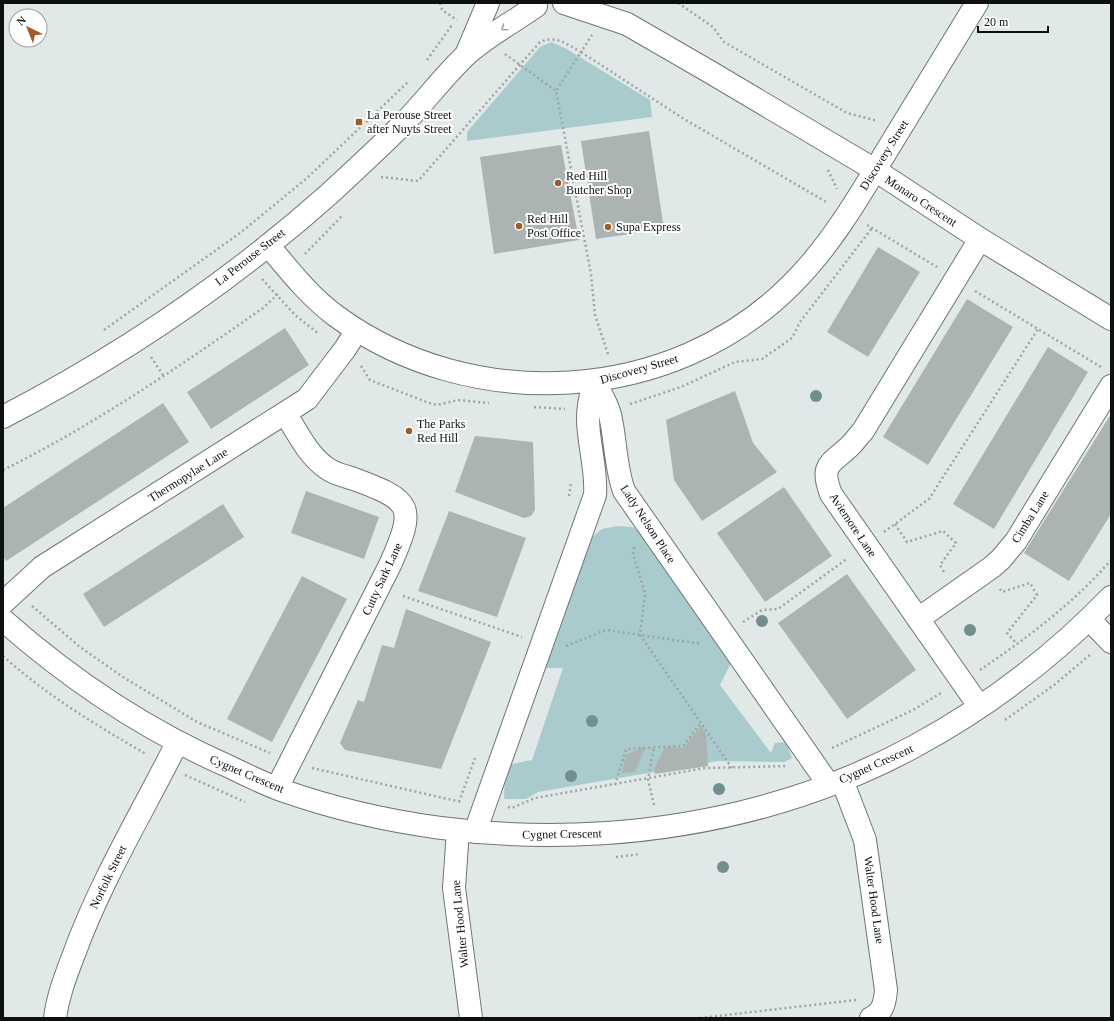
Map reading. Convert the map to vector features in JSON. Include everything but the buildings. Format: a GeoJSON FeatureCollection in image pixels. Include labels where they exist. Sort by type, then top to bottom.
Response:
{"type":"FeatureCollection","features":[{"type":"Feature","properties":{"kind":"street","name":"La Perouse Street"},"geometry":{"type":"LineString","coordinates":[[465,56],[488,3]]}},
{"type":"Feature","properties":{"kind":"street","name":"Monaro Crescent"},"geometry":{"type":"LineString","coordinates":[[564,3],[605,10],[875,170],[980,239],[1111,319]]}},
{"type":"Feature","properties":{"kind":"street","name":"Discovery Street"},"geometry":{"type":"LineString","coordinates":[[268,245],[289,270],[327,309],[357,330],[396,350],[452,372],[508,382],[561,384],[594,381],[626,375],[674,361],[736,330],[772,303],[791,285],[820,253],[840,211],[875,170],[977,3]]}},
{"type":"Feature","properties":{"kind":"street","name":"La Perouse Street"},"geometry":{"type":"LineString","coordinates":[[3,417],[37,400],[122,348],[172,315],[268,245],[327,195],[380,146],[465,56],[535,4]]}},
{"type":"Feature","properties":{"kind":"street","name":"Aviemore Lane"},"geometry":{"type":"LineString","coordinates":[[979,706],[831,494],[826,482],[826,473],[834,458],[850,446],[863,430],[980,239]]}},
{"type":"Feature","properties":{"kind":"street","name":"Thermopylae Lane"},"geometry":{"type":"LineString","coordinates":[[9,597],[42,567],[307,399],[345,349],[357,330]]}},
{"type":"Feature","properties":{"kind":"street","name":"Cimba Lane"},"geometry":{"type":"LineString","coordinates":[[918,619],[1001,559],[1016,541],[1108,378]]}},
{"type":"Feature","properties":{"kind":"street","name":"Lady Nelson Place"},"geometry":{"type":"LineString","coordinates":[[594,381],[598,409],[624,491],[810,757],[835,782]]}},
{"type":"Feature","properties":{"kind":"street","name":"Lady Nelson Place"},"geometry":{"type":"LineString","coordinates":[[466,831],[485,805],[595,495],[596,483],[588,418],[598,409]]}},
{"type":"Feature","properties":{"kind":"street","name":"Cutty Sark Lane"},"geometry":{"type":"LineString","coordinates":[[277,788],[390,565],[399,545],[406,520],[402,504],[395,497],[386,491],[329,470],[315,459],[285,413]]}},
{"type":"Feature","properties":{"kind":"street","name":"Cygnet Crescent"},"geometry":{"type":"LineString","coordinates":[[3,620],[36,650],[101,698],[177,743],[277,788],[335,807],[387,819],[466,831],[565,836],[658,828],[743,812],[835,782],[913,747],[947,728],[1037,664],[1089,619],[1111,597]]}},
{"type":"Feature","properties":{"kind":"street"},"geometry":{"type":"LineString","coordinates":[[1089,619],[1110,640]]}},
{"type":"Feature","properties":{"kind":"street","name":"Norfolk Street"},"geometry":{"type":"LineString","coordinates":[[55,1018],[58,997],[81,935],[109,871],[177,743]]}},
{"type":"Feature","properties":{"kind":"street","name":"Walter Hood Lane"},"geometry":{"type":"LineString","coordinates":[[835,782],[865,840],[886,990],[885,1003],[876,1014]]}},
{"type":"Feature","properties":{"kind":"street","name":"Walter Hood Lane"},"geometry":{"type":"LineString","coordinates":[[466,831],[454,888],[471,1018]]}},
{"type":"Feature","properties":{"kind":"path"},"geometry":{"type":"LineString","coordinates":[[440,3],[442,10]]}},
{"type":"Feature","properties":{"kind":"path"},"geometry":{"type":"LineString","coordinates":[[678,3],[713,27],[724,42],[847,113],[881,122],[899,131]]}},
{"type":"Feature","properties":{"kind":"path"},"geometry":{"type":"LineString","coordinates":[[605,10],[582,52],[556,91],[591,274],[595,315],[606,346],[608,357]]}},
{"type":"Feature","properties":{"kind":"path"},"geometry":{"type":"LineString","coordinates":[[426,61],[456,20]]}},
{"type":"Feature","properties":{"kind":"path"},"geometry":{"type":"LineString","coordinates":[[380,177],[418,181],[540,42],[549,38],[558,39],[582,52],[684,119],[840,211],[872,228],[1038,329],[1108,378]]}},
{"type":"Feature","properties":{"kind":"path"},"geometry":{"type":"LineString","coordinates":[[99,334],[230,240],[306,178],[412,78]]}},
{"type":"Feature","properties":{"kind":"path"},"geometry":{"type":"LineString","coordinates":[[839,150],[827,167],[839,191],[840,211]]}},
{"type":"Feature","properties":{"kind":"path"},"geometry":{"type":"LineString","coordinates":[[3,470],[34,454],[119,404],[247,319],[276,296],[289,270],[346,211]]}},
{"type":"Feature","properties":{"kind":"path"},"geometry":{"type":"LineString","coordinates":[[533,407],[598,409],[620,407],[681,387],[735,362],[762,359],[792,338],[800,322],[872,228]]}},
{"type":"Feature","properties":{"kind":"path"},"geometry":{"type":"LineString","coordinates":[[230,240],[276,296],[295,315],[317,333],[355,355],[370,380],[437,405],[458,400],[496,404]]}},
{"type":"Feature","properties":{"kind":"path"},"geometry":{"type":"LineString","coordinates":[[307,252],[308,257]]}},
{"type":"Feature","properties":{"kind":"path"},"geometry":{"type":"LineString","coordinates":[[743,623],[762,610],[778,609],[929,499],[1038,329]]}},
{"type":"Feature","properties":{"kind":"path"},"geometry":{"type":"LineString","coordinates":[[561,384],[564,416]]}},
{"type":"Feature","properties":{"kind":"path"},"geometry":{"type":"LineString","coordinates":[[568,501],[571,480]]}},
{"type":"Feature","properties":{"kind":"path"},"geometry":{"type":"LineString","coordinates":[[653,534],[636,546],[633,551],[645,593],[640,635],[732,768]]}},
{"type":"Feature","properties":{"kind":"path"},"geometry":{"type":"LineString","coordinates":[[9,597],[54,626],[123,678],[197,722],[302,766],[459,802],[512,808],[535,798],[705,768],[786,767],[913,710],[961,681],[1025,638],[1095,578],[1111,560]]}},
{"type":"Feature","properties":{"kind":"path"},"geometry":{"type":"LineString","coordinates":[[403,596],[558,650],[606,630],[706,645],[722,632]]}},
{"type":"Feature","properties":{"kind":"path"},"geometry":{"type":"LineString","coordinates":[[516,643],[522,628]]}},
{"type":"Feature","properties":{"kind":"path"},"geometry":{"type":"LineString","coordinates":[[998,724],[1025,707],[1110,640]]}},
{"type":"Feature","properties":{"kind":"path"},"geometry":{"type":"LineString","coordinates":[[3,656],[19,670],[83,716],[166,765],[218,791],[247,802]]}},
{"type":"Feature","properties":{"kind":"path"},"geometry":{"type":"LineString","coordinates":[[615,785],[626,749],[682,746],[701,723]]}},
{"type":"Feature","properties":{"kind":"path"},"geometry":{"type":"LineString","coordinates":[[654,747],[648,779],[658,828]]}},
{"type":"Feature","properties":{"kind":"path"},"geometry":{"type":"LineString","coordinates":[[459,802],[477,752]]}},
{"type":"Feature","properties":{"kind":"path"},"geometry":{"type":"LineString","coordinates":[[614,857],[642,854]]}},
{"type":"Feature","properties":{"kind":"path"},"geometry":{"type":"LineString","coordinates":[[700,1018],[873,998],[876,1014]]}},
{"type":"Feature","properties":{"kind":"shaded area"},"geometry":{"type":"Polygon","coordinates":[[[551,42],[565,48],[650,100],[652,117],[467,141],[467,132],[540,47],[551,42]]]}},
{"type":"Feature","properties":{"kind":"shaded area"},"geometry":{"type":"Polygon","coordinates":[[[617,526],[633,527],[645,535],[731,663],[720,685],[771,753],[775,743],[786,742],[792,758],[784,762],[718,761],[538,792],[526,799],[504,799],[505,773],[507,765],[532,760],[563,668],[542,668],[590,539],[602,529],[617,526]]]}},
{"type":"Feature","properties":{"kind":"place","name":"La Perouse Street after Nuyts Street"},"geometry":{"type":"Point","coordinates":[359,122]}},
{"type":"Feature","properties":{"kind":"place","name":"Red Hill Butcher Shop"},"geometry":{"type":"Point","coordinates":[558,183]}},
{"type":"Feature","properties":{"kind":"place","name":"Red Hill Post Office"},"geometry":{"type":"Point","coordinates":[519,226]}},
{"type":"Feature","properties":{"kind":"place","name":"Supa Express"},"geometry":{"type":"Point","coordinates":[608,227]}},
{"type":"Feature","properties":{"kind":"place","name":"The Parks Red Hill"},"geometry":{"type":"Point","coordinates":[409,431]}}]}
